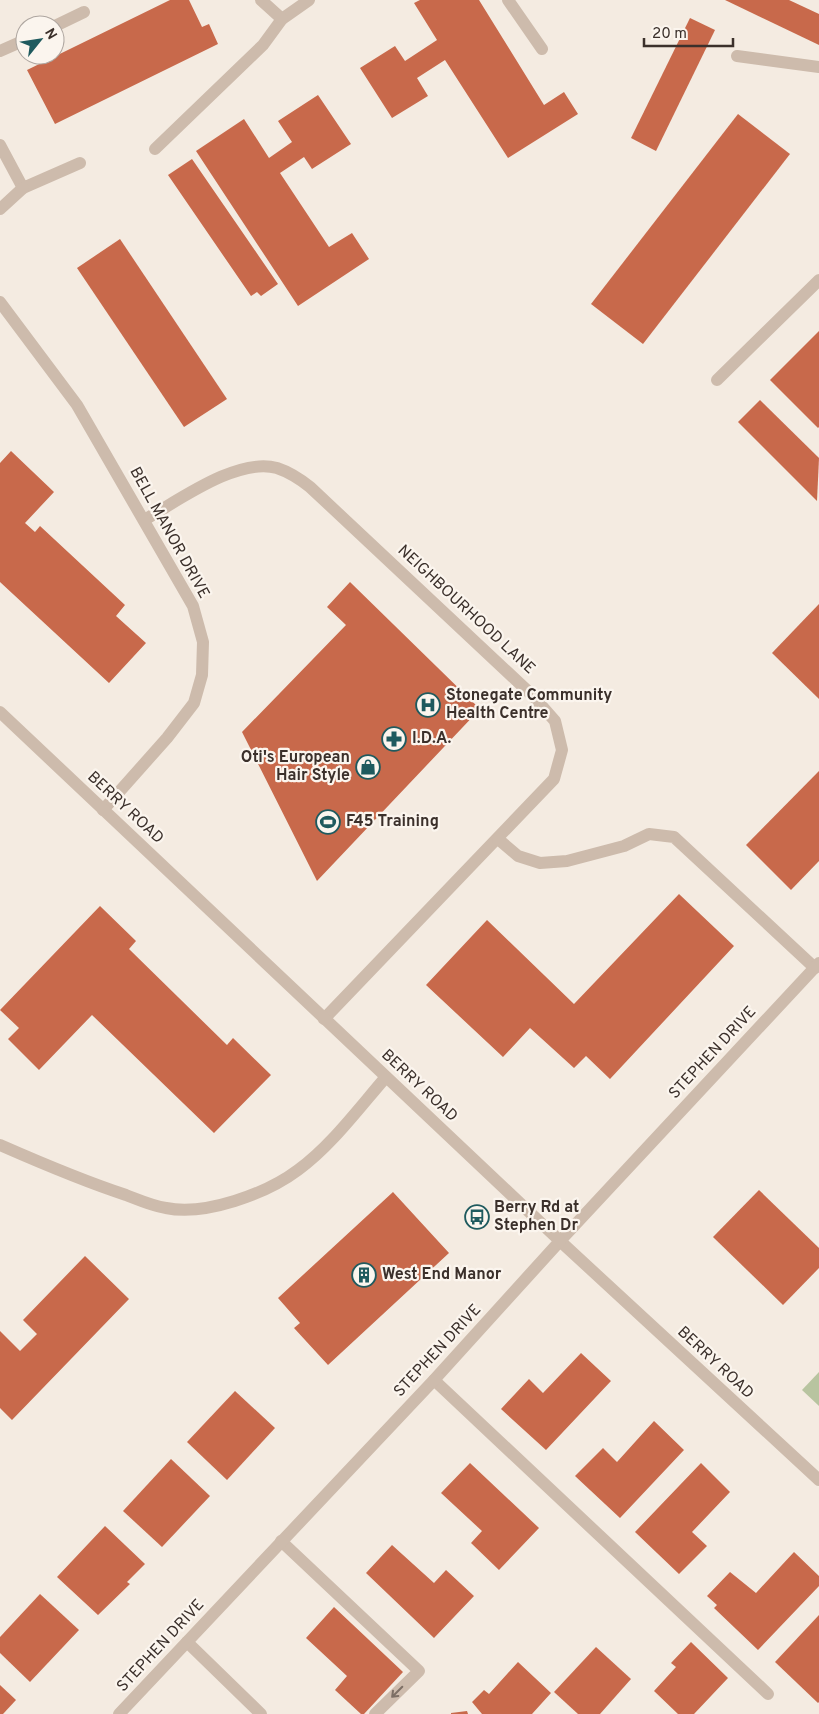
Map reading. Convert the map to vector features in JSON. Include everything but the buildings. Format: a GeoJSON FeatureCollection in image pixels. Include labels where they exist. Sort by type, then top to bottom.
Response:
{"type":"FeatureCollection","features":[{"type":"Feature","properties":{"kind":"street"},"geometry":{"type":"LineString","coordinates":[[261,0],[282,19]]}},
{"type":"Feature","properties":{"kind":"street"},"geometry":{"type":"LineString","coordinates":[[155,149],[263,45],[282,19],[309,0]]}},
{"type":"Feature","properties":{"kind":"street"},"geometry":{"type":"LineString","coordinates":[[508,0],[542,49]]}},
{"type":"Feature","properties":{"kind":"street"},"geometry":{"type":"LineString","coordinates":[[65,21],[84,12]]}},
{"type":"Feature","properties":{"kind":"street"},"geometry":{"type":"LineString","coordinates":[[0,51],[15,44]]}},
{"type":"Feature","properties":{"kind":"street"},"geometry":{"type":"LineString","coordinates":[[737,56],[819,67]]}},
{"type":"Feature","properties":{"kind":"street"},"geometry":{"type":"LineString","coordinates":[[0,145],[23,188]]}},
{"type":"Feature","properties":{"kind":"street"},"geometry":{"type":"LineString","coordinates":[[0,208],[23,188],[80,163]]}},
{"type":"Feature","properties":{"kind":"street"},"geometry":{"type":"LineString","coordinates":[[717,380],[819,280]]}},
{"type":"Feature","properties":{"kind":"street","name":"BELL MANOR DRIVE"},"geometry":{"type":"LineString","coordinates":[[0,302],[77,405],[194,606],[202,642],[202,675],[194,703],[167,738],[103,810]]}},
{"type":"Feature","properties":{"kind":"street","name":"NEIGHBOURHOOD LANE"},"geometry":{"type":"LineString","coordinates":[[144,520],[222,476],[257,466],[285,471],[310,487],[534,696],[554,721],[562,750],[554,779],[324,1019]]}},
{"type":"Feature","properties":{"kind":"street","name":"BERRY ROAD"},"geometry":{"type":"LineString","coordinates":[[0,712],[560,1241],[819,1480]]}},
{"type":"Feature","properties":{"kind":"street"},"geometry":{"type":"LineString","coordinates":[[498,839],[518,856],[540,863],[567,861],[624,846],[649,834],[674,837],[817,965]]}},
{"type":"Feature","properties":{"kind":"street","name":"STEPHEN DRIVE"},"geometry":{"type":"LineString","coordinates":[[119,1714],[280,1541],[434,1380],[560,1241],[817,965]]}},
{"type":"Feature","properties":{"kind":"street"},"geometry":{"type":"LineString","coordinates":[[0,1146],[102,1187],[166,1208],[189,1210],[224,1205],[259,1191],[298,1170],[342,1129],[386,1077]]}},
{"type":"Feature","properties":{"kind":"street"},"geometry":{"type":"LineString","coordinates":[[434,1380],[768,1694]]}},
{"type":"Feature","properties":{"kind":"street"},"geometry":{"type":"LineString","coordinates":[[280,1541],[419,1670],[375,1714]]}},
{"type":"Feature","properties":{"kind":"street"},"geometry":{"type":"LineString","coordinates":[[187,1642],[261,1714]]}},
{"type":"Feature","properties":{"kind":"green space"},"geometry":{"type":"Polygon","coordinates":[[[819,1372],[819,1406],[802,1390],[819,1372]]]}},
{"type":"Feature","properties":{"kind":"place","name":"Stonegate Community Health Centre"},"geometry":{"type":"Point","coordinates":[428,705]}},
{"type":"Feature","properties":{"kind":"place","name":"I.D.A."},"geometry":{"type":"Point","coordinates":[394,739]}},
{"type":"Feature","properties":{"kind":"place","name":"Oti's European Hair Style"},"geometry":{"type":"Point","coordinates":[368,767]}},
{"type":"Feature","properties":{"kind":"place","name":"F45 Training"},"geometry":{"type":"Point","coordinates":[328,822]}},
{"type":"Feature","properties":{"kind":"place","name":"Berry Rd at Stephen Dr"},"geometry":{"type":"Point","coordinates":[477,1217]}},
{"type":"Feature","properties":{"kind":"place","name":"West End Manor"},"geometry":{"type":"Point","coordinates":[364,1275]}}]}
